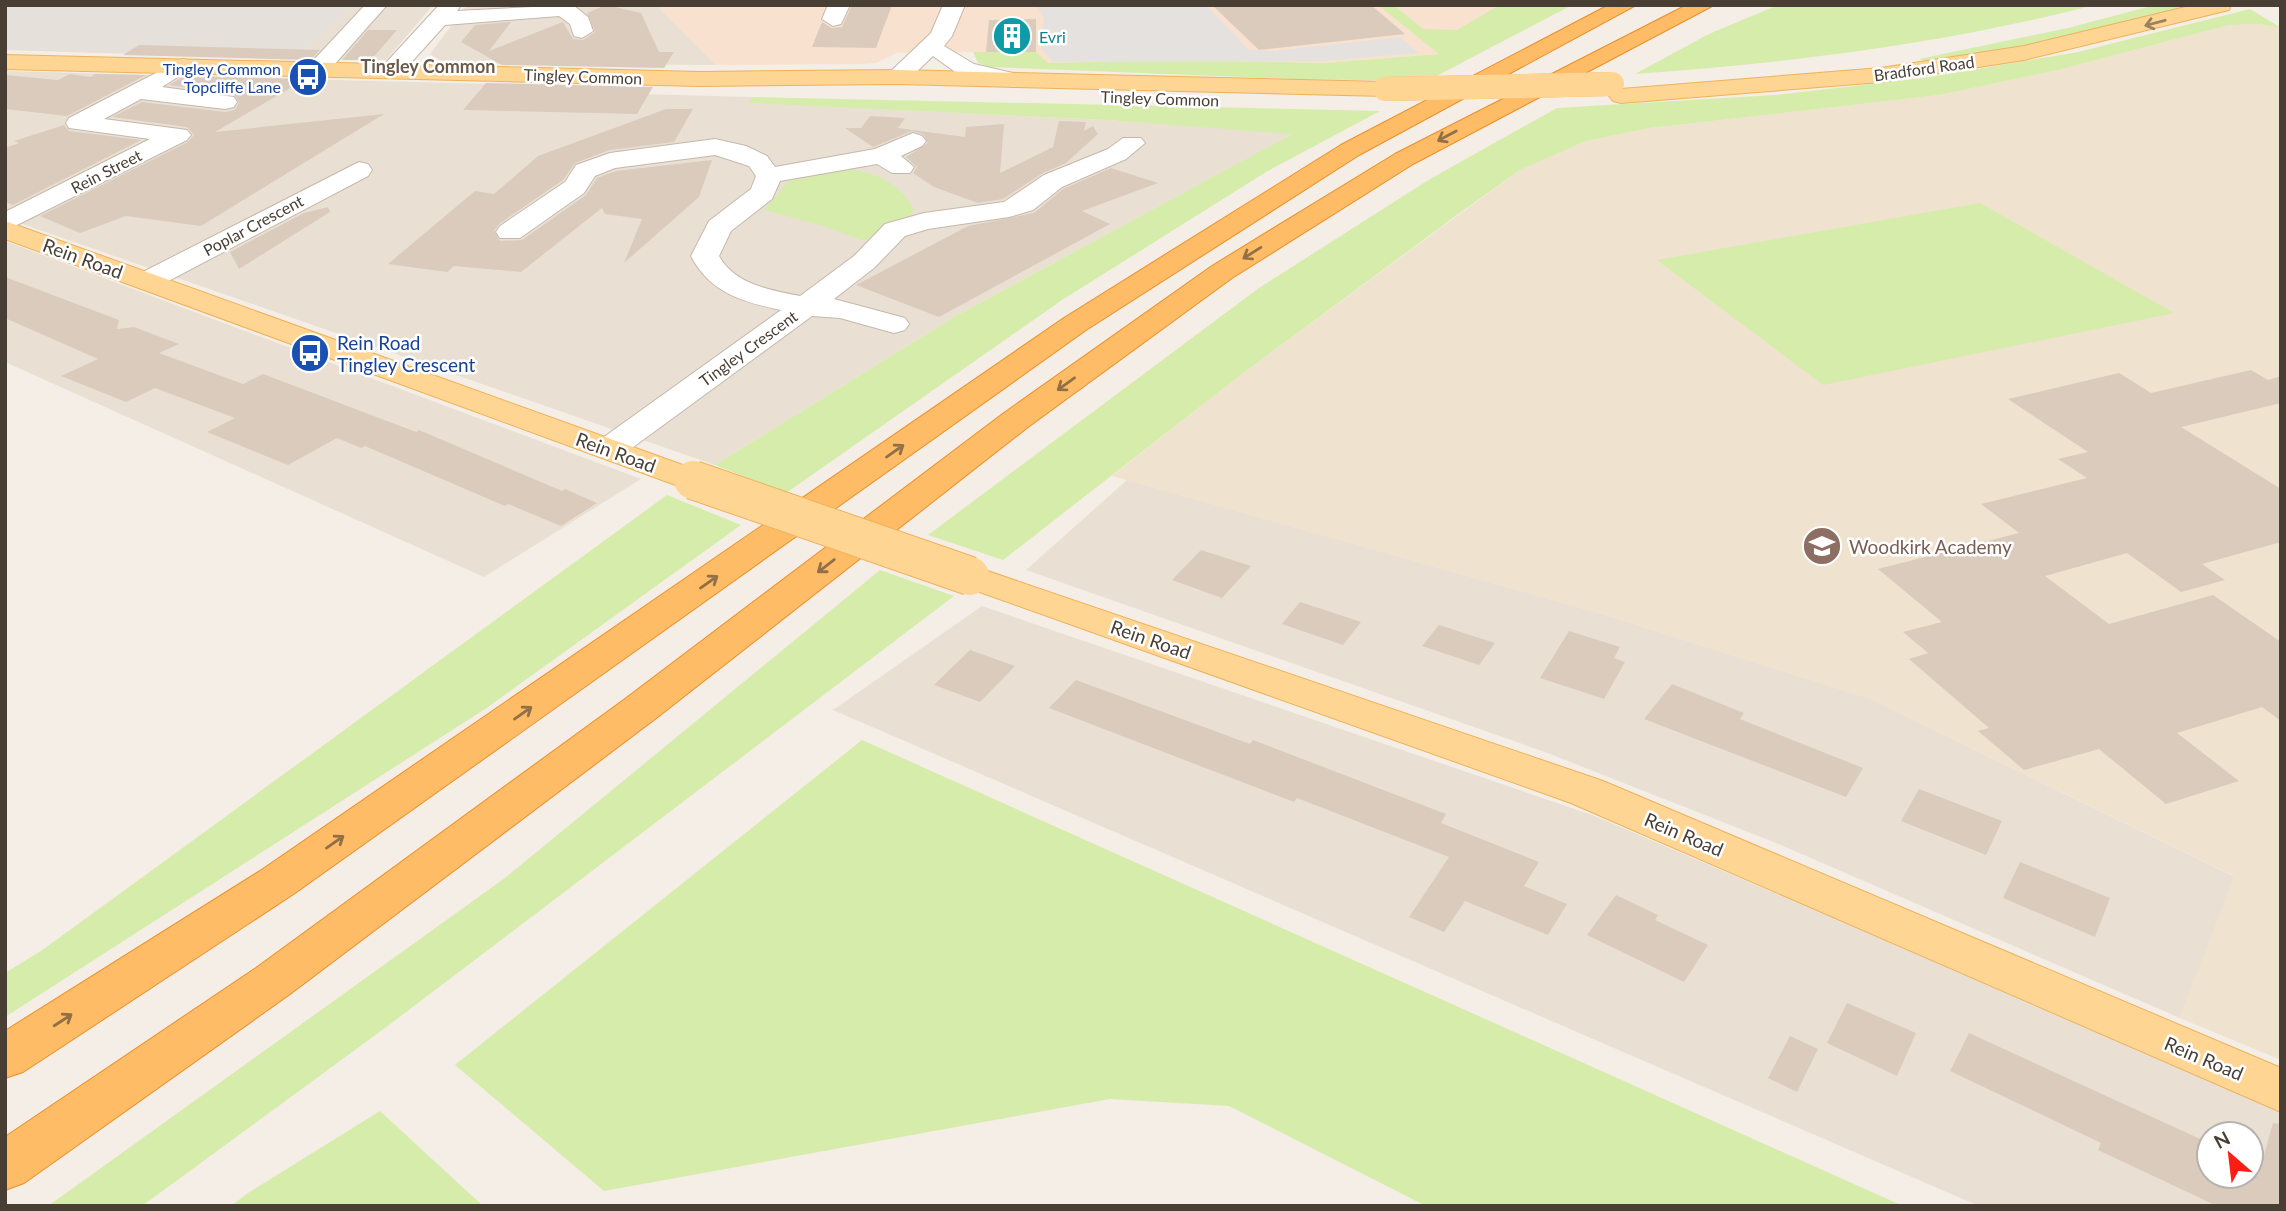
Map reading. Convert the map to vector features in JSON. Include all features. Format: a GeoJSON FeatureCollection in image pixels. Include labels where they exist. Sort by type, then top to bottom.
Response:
{"type":"FeatureCollection","features":[{"type":"Feature","properties":{"kind":"highway"},"geometry":{"type":"LineString","coordinates":[[5,1057],[302,865],[1075,324],[1350,150],[1626,24],[1712,7]]}},
{"type":"Feature","properties":{"kind":"highway"},"geometry":{"type":"LineString","coordinates":[[5,1167],[274,981],[629,718],[1016,420],[1222,272],[1626,24]]}},
{"type":"Feature","properties":{"kind":"main road","name":"Bradford Road"},"geometry":{"type":"LineString","coordinates":[[1617,90],[1856,63],[1973,44],[2134,5]]}},
{"type":"Feature","properties":{"kind":"main road","name":"Bradford Road"},"geometry":{"type":"LineString","coordinates":[[1617,90],[1714,91],[1933,67],[2024,53],[2221,5]]}},
{"type":"Feature","properties":{"kind":"main road","name":"Tingley Common"},"geometry":{"type":"LineString","coordinates":[[5,62],[700,79],[843,77],[918,68],[1010,87],[1406,102],[1617,90]]}},
{"type":"Feature","properties":{"kind":"main road","name":"Tingley Common"},"geometry":{"type":"LineString","coordinates":[[700,79],[766,87],[918,68],[1010,87],[1617,90]]}},
{"type":"Feature","properties":{"kind":"main road","name":"Rein Road"},"geometry":{"type":"LineString","coordinates":[[5,229],[693,480],[1587,792],[2281,1091]]}},
{"type":"Feature","properties":{"kind":"street"},"geometry":{"type":"LineString","coordinates":[[918,68],[954,5]]}},
{"type":"Feature","properties":{"kind":"street"},"geometry":{"type":"LineString","coordinates":[[407,27],[441,17],[564,9],[580,22],[582,31]]}},
{"type":"Feature","properties":{"kind":"street"},"geometry":{"type":"LineString","coordinates":[[318,69],[355,27],[379,16]]}},
{"type":"Feature","properties":{"kind":"street"},"geometry":{"type":"LineString","coordinates":[[391,71],[441,17]]}},
{"type":"Feature","properties":{"kind":"street"},"geometry":{"type":"LineString","coordinates":[[137,91],[183,66]]}},
{"type":"Feature","properties":{"kind":"street"},"geometry":{"type":"LineString","coordinates":[[137,91],[225,102]]}},
{"type":"Feature","properties":{"kind":"street","name":"Rein Street"},"geometry":{"type":"LineString","coordinates":[[5,223],[178,135],[78,123],[137,91]]}},
{"type":"Feature","properties":{"kind":"street"},"geometry":{"type":"LineString","coordinates":[[512,235],[575,187],[585,171],[610,161],[724,138],[758,161],[769,176],[810,166],[891,162],[913,141]]}},
{"type":"Feature","properties":{"kind":"street"},"geometry":{"type":"LineString","coordinates":[[806,306],[864,262],[895,230],[937,210],[1009,209],[1023,204],[1053,181],[1117,154],[1138,139]]}},
{"type":"Feature","properties":{"kind":"street","name":"Poplar Crescent"},"geometry":{"type":"LineString","coordinates":[[148,281],[359,170]]}},
{"type":"Feature","properties":{"kind":"street","name":"Tingley Crescent"},"geometry":{"type":"LineString","coordinates":[[769,176],[763,193],[719,227],[705,256],[710,271],[730,285],[761,296],[806,306]]}},
{"type":"Feature","properties":{"kind":"street"},"geometry":{"type":"LineString","coordinates":[[1009,209],[1033,231]]}},
{"type":"Feature","properties":{"kind":"street"},"geometry":{"type":"LineString","coordinates":[[806,306],[842,309],[894,324]]}},
{"type":"Feature","properties":{"kind":"street","name":"Tingley Crescent"},"geometry":{"type":"LineString","coordinates":[[609,449],[806,306]]}},
{"type":"Feature","properties":{"kind":"shaded area"},"geometry":{"type":"Polygon","coordinates":[[[5,5],[354,5],[295,59],[5,50],[5,5]]]}},
{"type":"Feature","properties":{"kind":"shaded area"},"geometry":{"type":"Polygon","coordinates":[[[354,5],[433,5],[386,60],[295,59],[354,5]]]}},
{"type":"Feature","properties":{"kind":"shaded area"},"geometry":{"type":"Polygon","coordinates":[[[467,5],[656,5],[716,65],[445,64],[430,54],[467,5]]]}},
{"type":"Feature","properties":{"kind":"shaded area"},"geometry":{"type":"Polygon","coordinates":[[[656,5],[1504,5],[1457,30],[1417,36],[1440,54],[1325,63],[1179,60],[1048,63],[1036,52],[973,52],[897,53],[876,63],[864,64],[716,65],[656,5]]]}},
{"type":"Feature","properties":{"kind":"shaded area"},"geometry":{"type":"Polygon","coordinates":[[[1035,5],[1206,5],[1249,50],[1274,51],[1400,37],[1419,53],[1323,61],[1053,62],[1042,50],[1044,18],[1035,5]]]}},
{"type":"Feature","properties":{"kind":"shaded area","name":"Woodkirk Academy"},"geometry":{"type":"Polygon","coordinates":[[[2259,24],[2281,28],[2281,1060],[2180,1018],[2234,876],[1871,699],[1599,613],[1112,476],[1242,374],[1520,170],[1586,141],[1650,128],[1939,95],[2058,70],[2229,25],[2259,24]]]}},
{"type":"Feature","properties":{"kind":"shaded area"},"geometry":{"type":"Polygon","coordinates":[[[5,71],[487,84],[480,90],[753,97],[749,103],[1105,120],[1294,133],[954,317],[715,465],[5,218],[5,71]]]}},
{"type":"Feature","properties":{"kind":"shaded area"},"geometry":{"type":"Polygon","coordinates":[[[5,241],[641,479],[484,577],[5,362],[5,241]]]}},
{"type":"Feature","properties":{"kind":"shaded area"},"geometry":{"type":"Polygon","coordinates":[[[1127,480],[1599,613],[1871,699],[2235,877],[2180,1018],[1776,843],[1545,752],[1026,570],[1127,480]]]}},
{"type":"Feature","properties":{"kind":"shaded area"},"geometry":{"type":"Polygon","coordinates":[[[982,606],[1595,816],[2281,1111],[2281,1206],[1979,1206],[833,710],[982,606]]]}},
{"type":"Feature","properties":{"kind":"green space"},"geometry":{"type":"Polygon","coordinates":[[[1378,5],[1394,5],[1423,29],[1457,30],[1500,5],[1572,5],[1427,81],[1294,79],[990,67],[978,63],[973,52],[1036,52],[1048,63],[1179,60],[1325,63],[1439,54],[1378,5]]]}},
{"type":"Feature","properties":{"kind":"green space"},"geometry":{"type":"Polygon","coordinates":[[[1778,5],[2095,5],[1981,31],[1866,50],[1635,74],[1709,34],[1778,5]]]}},
{"type":"Feature","properties":{"kind":"green space"},"geometry":{"type":"Polygon","coordinates":[[[2155,5],[2202,5],[2012,50],[1929,62],[1919,59],[2068,28],[2155,5]]]}},
{"type":"Feature","properties":{"kind":"green space"},"geometry":{"type":"Polygon","coordinates":[[[2250,9],[2281,28],[2259,24],[2229,25],[2058,70],[1939,95],[1650,128],[1586,141],[1520,170],[1461,212],[1242,374],[1003,560],[928,535],[1259,288],[1430,179],[1557,108],[1775,95],[1923,78],[2078,52],[2250,9]]]}},
{"type":"Feature","properties":{"kind":"green space"},"geometry":{"type":"Polygon","coordinates":[[[753,97],[1380,111],[1266,172],[1062,300],[786,493],[715,465],[954,317],[1292,134],[1105,120],[748,103],[753,97]]]}},
{"type":"Feature","properties":{"kind":"green space"},"geometry":{"type":"Polygon","coordinates":[[[851,169],[879,177],[895,186],[914,210],[911,215],[882,228],[864,241],[823,226],[764,210],[789,181],[851,169]]]}},
{"type":"Feature","properties":{"kind":"green space"},"geometry":{"type":"Polygon","coordinates":[[[1980,203],[2174,313],[1823,385],[1657,260],[1980,203]]]}},
{"type":"Feature","properties":{"kind":"green space"},"geometry":{"type":"Polygon","coordinates":[[[667,495],[741,525],[485,709],[5,1017],[5,973],[41,951],[667,495]]]}},
{"type":"Feature","properties":{"kind":"green space"},"geometry":{"type":"Polygon","coordinates":[[[880,570],[954,596],[389,1025],[142,1206],[48,1206],[505,878],[880,570]]]}},
{"type":"Feature","properties":{"kind":"green space"},"geometry":{"type":"Polygon","coordinates":[[[862,740],[1903,1206],[1426,1206],[1229,1106],[1110,1099],[604,1191],[455,1065],[862,740]]]}},
{"type":"Feature","properties":{"kind":"green space"},"geometry":{"type":"Polygon","coordinates":[[[380,1111],[483,1206],[231,1206],[248,1193],[380,1111]]]}},
{"type":"Feature","properties":{"kind":"building"},"geometry":{"type":"Polygon","coordinates":[[[606,5],[641,13],[659,52],[674,52],[664,68],[502,65],[461,42],[475,25],[511,22],[489,51],[563,22],[573,39],[583,40],[595,32],[587,13],[606,5]]]}},
{"type":"Feature","properties":{"kind":"building"},"geometry":{"type":"Polygon","coordinates":[[[852,5],[892,5],[876,48],[812,47],[822,22],[832,28],[842,27],[852,5]]]}},
{"type":"Feature","properties":{"kind":"building"},"geometry":{"type":"Polygon","coordinates":[[[1212,5],[1371,5],[1405,34],[1259,50],[1212,5]]]}},
{"type":"Feature","properties":{"kind":"building","name":"Evri"},"geometry":{"type":"Polygon","coordinates":[[[1036,19],[1036,52],[986,52],[989,20],[1036,19]]]}},
{"type":"Feature","properties":{"kind":"building"},"geometry":{"type":"Polygon","coordinates":[[[368,30],[397,30],[371,60],[342,60],[368,30]]]}},
{"type":"Feature","properties":{"kind":"building"},"geometry":{"type":"Polygon","coordinates":[[[139,45],[320,50],[310,60],[123,55],[139,45]]]}},
{"type":"Feature","properties":{"kind":"building"},"geometry":{"type":"Polygon","coordinates":[[[70,74],[91,77],[95,74],[146,75],[67,116],[5,109],[5,75],[58,80],[70,74]]]}},
{"type":"Feature","properties":{"kind":"building"},"geometry":{"type":"Polygon","coordinates":[[[184,76],[306,79],[215,132],[384,114],[201,226],[126,216],[80,233],[40,216],[188,142],[194,135],[187,127],[112,117],[142,102],[225,112],[235,110],[239,103],[234,94],[169,85],[184,76]]]}},
{"type":"Feature","properties":{"kind":"building"},"geometry":{"type":"Polygon","coordinates":[[[486,83],[653,87],[637,114],[463,110],[486,83]]]}},
{"type":"Feature","properties":{"kind":"building"},"geometry":{"type":"Polygon","coordinates":[[[666,109],[693,109],[674,142],[610,150],[575,163],[563,180],[499,224],[494,231],[500,241],[522,240],[586,195],[597,178],[616,171],[712,160],[699,197],[624,263],[642,219],[605,214],[602,208],[521,272],[454,266],[447,272],[388,264],[475,191],[494,194],[538,156],[666,109]]]}},
{"type":"Feature","properties":{"kind":"building"},"geometry":{"type":"Polygon","coordinates":[[[870,116],[905,118],[898,128],[965,137],[966,127],[1004,124],[1000,173],[1053,147],[1059,121],[1086,122],[1084,131],[1093,126],[1098,134],[1066,163],[1043,173],[1003,199],[978,203],[934,187],[913,173],[917,167],[906,157],[928,143],[923,134],[912,131],[873,147],[845,128],[861,128],[870,116]]]}},
{"type":"Feature","properties":{"kind":"building"},"geometry":{"type":"Polygon","coordinates":[[[64,125],[69,131],[141,140],[13,205],[5,202],[5,148],[19,143],[14,141],[64,125]]]}},
{"type":"Feature","properties":{"kind":"building"},"geometry":{"type":"Polygon","coordinates":[[[1111,168],[1158,183],[1082,211],[1110,224],[939,317],[856,285],[968,226],[1034,213],[1063,189],[1111,168]]]}},
{"type":"Feature","properties":{"kind":"building"},"geometry":{"type":"Polygon","coordinates":[[[328,207],[330,212],[239,269],[230,252],[304,213],[328,207]]]}},
{"type":"Feature","properties":{"kind":"building"},"geometry":{"type":"Polygon","coordinates":[[[5,277],[119,320],[117,329],[134,327],[179,344],[159,353],[243,384],[263,374],[416,432],[419,430],[562,491],[565,489],[597,503],[561,526],[508,504],[505,506],[365,446],[361,448],[337,438],[288,465],[207,432],[235,418],[155,388],[126,402],[61,376],[98,359],[5,318],[5,277]]]}},
{"type":"Feature","properties":{"kind":"building"},"geometry":{"type":"Polygon","coordinates":[[[2251,370],[2268,380],[2281,376],[2281,403],[2181,427],[2281,489],[2281,542],[2202,564],[2225,580],[2181,592],[2127,553],[2045,576],[2109,624],[2213,595],[2281,642],[2281,721],[2262,707],[2177,733],[2239,781],[2166,804],[2099,749],[2024,770],[1978,731],[1989,728],[1909,659],[1928,653],[1903,632],[1942,622],[1878,569],[2019,533],[1981,504],[2087,478],[2058,459],[2088,452],[2008,399],[2119,373],[2151,393],[2251,370]]]}},
{"type":"Feature","properties":{"kind":"building"},"geometry":{"type":"Polygon","coordinates":[[[1201,550],[1251,566],[1222,598],[1172,580],[1201,550]]]}},
{"type":"Feature","properties":{"kind":"building"},"geometry":{"type":"Polygon","coordinates":[[[1300,602],[1361,622],[1343,645],[1282,624],[1300,602]]]}},
{"type":"Feature","properties":{"kind":"building"},"geometry":{"type":"Polygon","coordinates":[[[1439,625],[1495,643],[1479,665],[1422,646],[1439,625]]]}},
{"type":"Feature","properties":{"kind":"building"},"geometry":{"type":"Polygon","coordinates":[[[1569,631],[1620,647],[1614,658],[1625,662],[1604,699],[1540,678],[1569,631]]]}},
{"type":"Feature","properties":{"kind":"building"},"geometry":{"type":"Polygon","coordinates":[[[970,650],[1015,666],[980,702],[934,685],[970,650]]]}},
{"type":"Feature","properties":{"kind":"building"},"geometry":{"type":"Polygon","coordinates":[[[1076,680],[1250,744],[1253,740],[1446,814],[1441,823],[1539,862],[1524,886],[1567,904],[1548,935],[1465,901],[1444,932],[1409,917],[1449,857],[1297,798],[1294,802],[1049,708],[1076,680]]]}},
{"type":"Feature","properties":{"kind":"building"},"geometry":{"type":"Polygon","coordinates":[[[1672,684],[1744,713],[1740,719],[1863,768],[1846,797],[1644,719],[1672,684]]]}},
{"type":"Feature","properties":{"kind":"building"},"geometry":{"type":"Polygon","coordinates":[[[1919,789],[2002,821],[1986,855],[1901,821],[1919,789]]]}},
{"type":"Feature","properties":{"kind":"building"},"geometry":{"type":"Polygon","coordinates":[[[2020,862],[2110,898],[2095,937],[2003,898],[2020,862]]]}},
{"type":"Feature","properties":{"kind":"building"},"geometry":{"type":"Polygon","coordinates":[[[1616,895],[1658,915],[1655,920],[1708,945],[1684,982],[1587,935],[1616,895]]]}},
{"type":"Feature","properties":{"kind":"building"},"geometry":{"type":"Polygon","coordinates":[[[1847,1003],[1916,1033],[1897,1076],[1827,1043],[1847,1003]]]}},
{"type":"Feature","properties":{"kind":"building"},"geometry":{"type":"Polygon","coordinates":[[[1969,1033],[2195,1137],[2195,1190],[2265,1190],[2265,1151],[2273,1123],[2281,1124],[2281,1206],[2217,1206],[2098,1150],[2101,1143],[1950,1071],[1969,1033]]]}},
{"type":"Feature","properties":{"kind":"building"},"geometry":{"type":"Polygon","coordinates":[[[1790,1036],[1818,1049],[1797,1092],[1768,1078],[1790,1036]]]}},
{"type":"Feature","properties":{"kind":"place","name":"Evri"},"geometry":{"type":"Point","coordinates":[1012,36]}},
{"type":"Feature","properties":{"kind":"place","name":"Tingley Common Topcliffe Lane"},"geometry":{"type":"Point","coordinates":[308,77]}},
{"type":"Feature","properties":{"kind":"place","name":"Rein Road Tingley Crescent"},"geometry":{"type":"Point","coordinates":[310,353]}},
{"type":"Feature","properties":{"kind":"place","name":"Woodkirk Academy"},"geometry":{"type":"Point","coordinates":[1822,546]}},
{"type":"Feature","properties":{"kind":"district","name":"Tingley Common"},"geometry":{"type":"Point","coordinates":[428,66]}}]}
